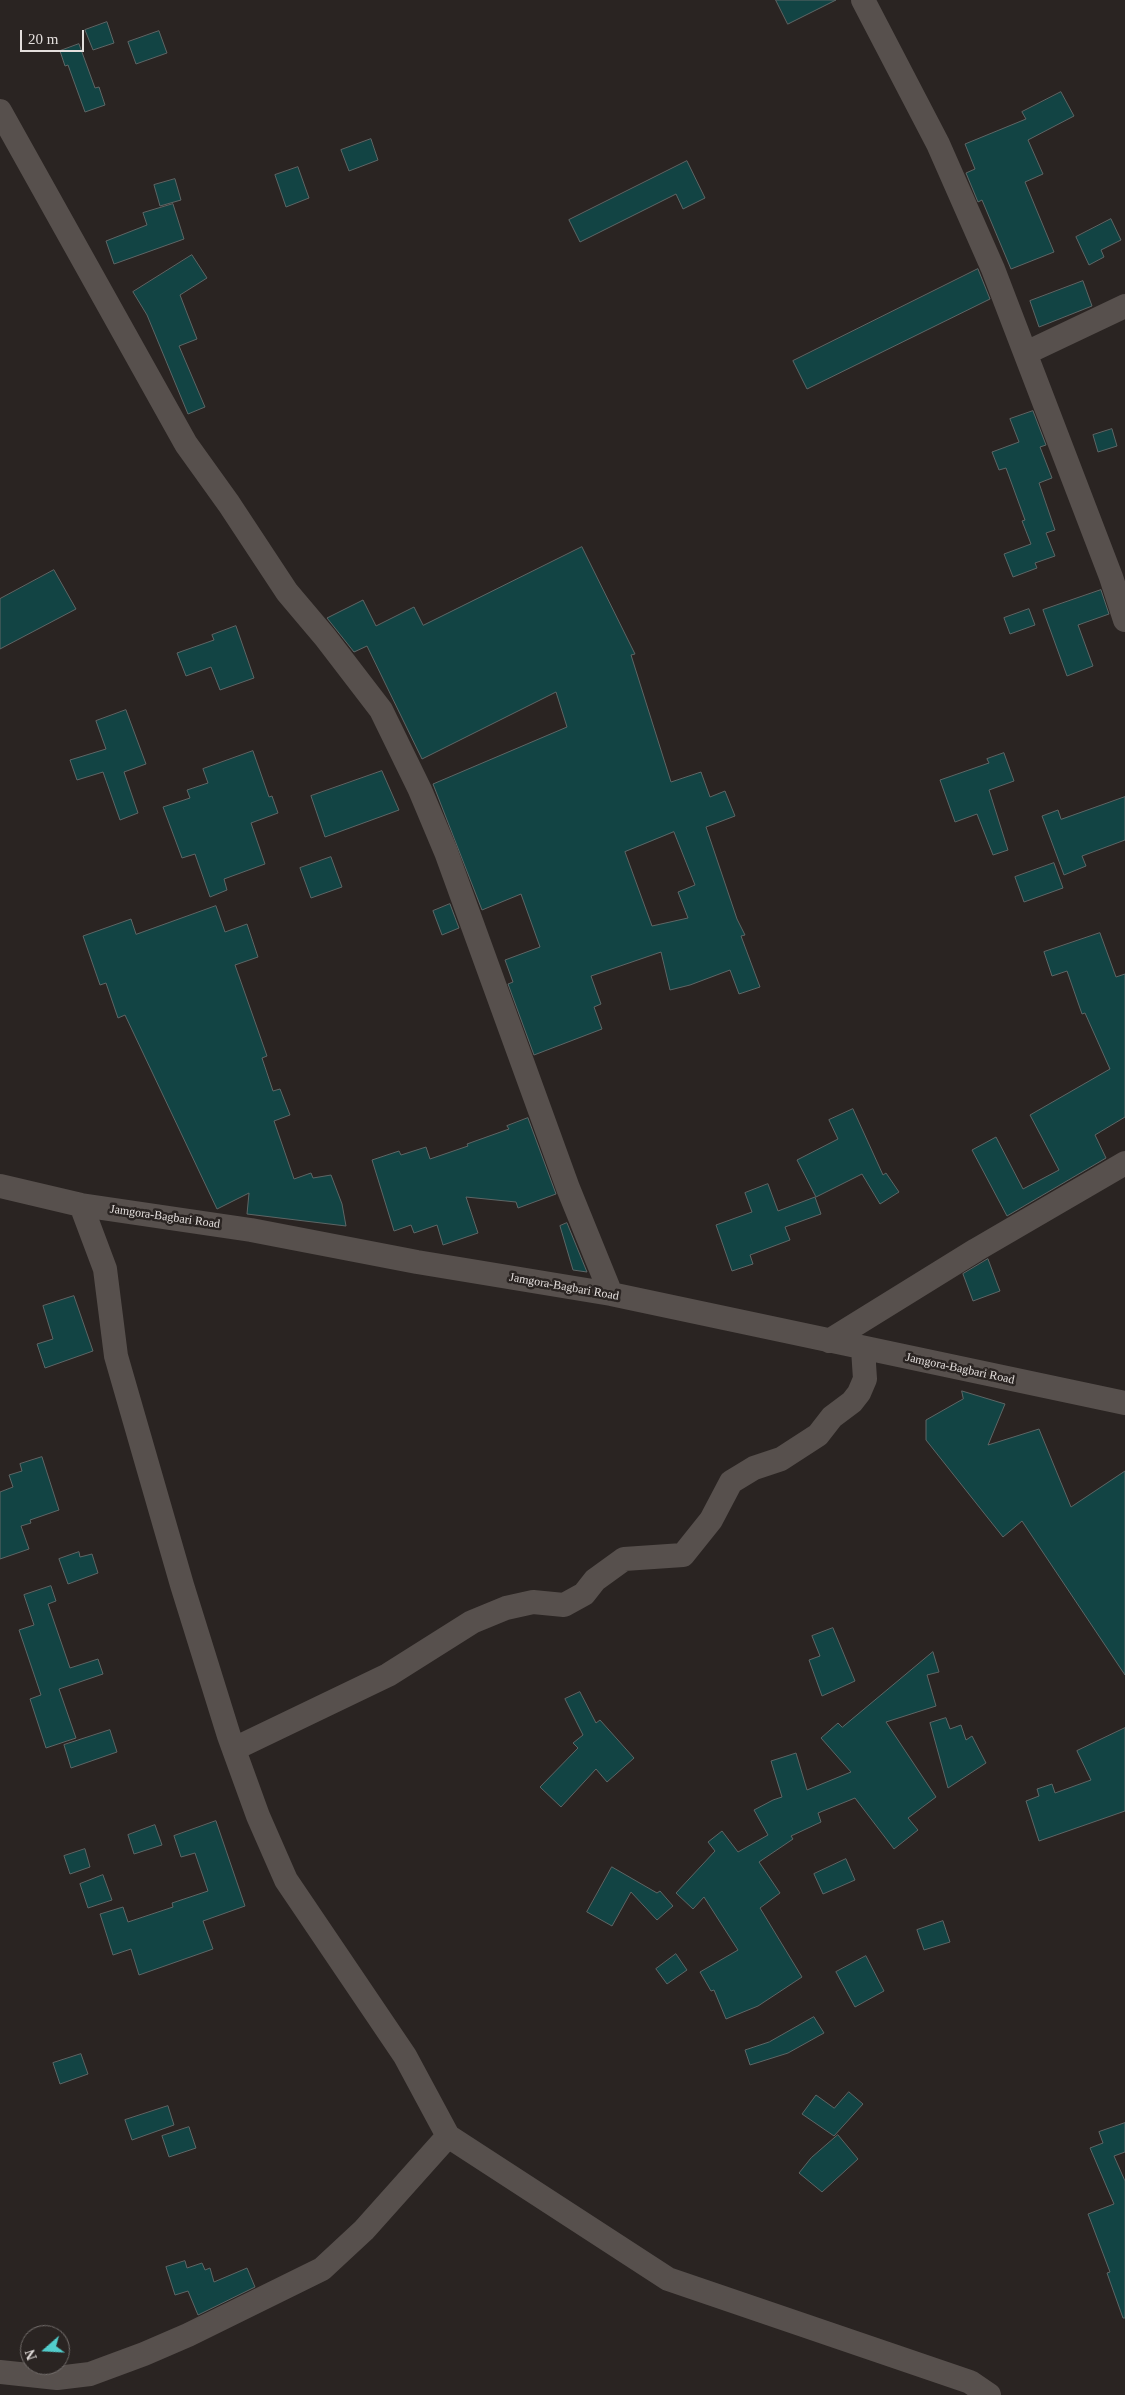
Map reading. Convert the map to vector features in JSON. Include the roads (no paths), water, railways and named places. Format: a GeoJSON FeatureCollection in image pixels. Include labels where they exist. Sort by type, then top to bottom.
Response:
{"type":"FeatureCollection","features":[{"type":"Feature","properties":{"kind":"street"},"geometry":{"type":"LineString","coordinates":[[863,0],[938,144],[993,269],[1111,577],[1125,620]]}},
{"type":"Feature","properties":{"kind":"street"},"geometry":{"type":"LineString","coordinates":[[0,111],[186,444],[229,504],[287,592],[325,637],[381,710],[420,790],[446,852],[568,1188],[611,1294]]}},
{"type":"Feature","properties":{"kind":"street"},"geometry":{"type":"LineString","coordinates":[[1026,353],[1125,306]]}},
{"type":"Feature","properties":{"kind":"street"},"geometry":{"type":"LineString","coordinates":[[829,1341],[976,1250],[1125,1163]]}},
{"type":"Feature","properties":{"kind":"street","name":"Jamgora-Bagbari Road"},"geometry":{"type":"LineString","coordinates":[[0,1186],[81,1205],[251,1230],[417,1262],[611,1294],[863,1349],[1125,1403]]}},
{"type":"Feature","properties":{"kind":"street"},"geometry":{"type":"LineString","coordinates":[[81,1205],[105,1269],[116,1356],[182,1585],[234,1749],[258,1816],[286,1880],[405,2056],[448,2136],[668,2279],[970,2382],[989,2395]]}},
{"type":"Feature","properties":{"kind":"street"},"geometry":{"type":"LineString","coordinates":[[234,1749],[388,1676],[472,1622],[506,1608],[533,1602],[564,1605],[584,1594],[595,1580],[624,1559],[683,1555],[711,1520],[730,1482],[754,1468],[781,1460],[818,1435],[832,1417],[852,1402],[860,1393],[864,1379],[863,1349]]}},
{"type":"Feature","properties":{"kind":"street"},"geometry":{"type":"LineString","coordinates":[[0,2372],[57,2387],[144,2354],[322,2270],[364,2230],[448,2136]]}}]}
